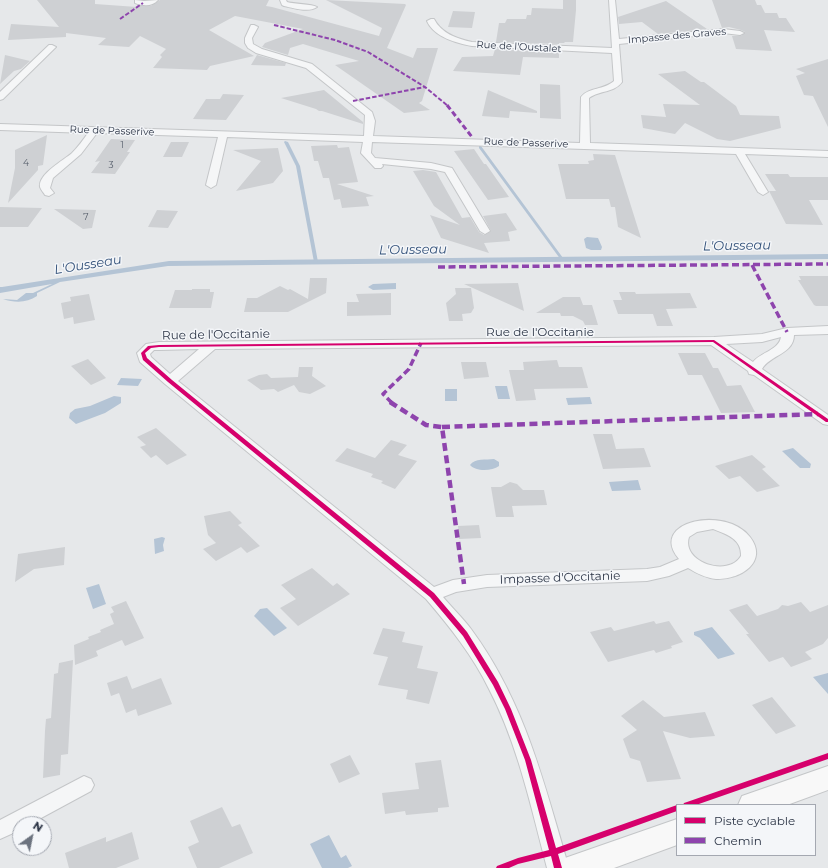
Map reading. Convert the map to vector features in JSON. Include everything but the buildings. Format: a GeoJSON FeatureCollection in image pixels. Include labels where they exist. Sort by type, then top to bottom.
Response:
{"type":"FeatureCollection","features":[{"type":"Feature","properties":{"kind":"street"},"geometry":{"type":"LineString","coordinates":[[138,0],[138,2],[143,4],[155,0]]}},
{"type":"Feature","properties":{"kind":"street"},"geometry":{"type":"LineString","coordinates":[[283,0],[284,4],[313,7]]}},
{"type":"Feature","properties":{"kind":"street"},"geometry":{"type":"LineString","coordinates":[[584,145],[584,99],[589,93],[612,87],[617,84],[612,0]]}},
{"type":"Feature","properties":{"kind":"street","name":"Rue de l'Oustalet"},"geometry":{"type":"LineString","coordinates":[[431,21],[432,26],[436,29],[458,41],[472,44],[616,51]]}},
{"type":"Feature","properties":{"kind":"street"},"geometry":{"type":"LineString","coordinates":[[254,27],[247,40],[251,48],[309,66],[366,111],[371,120],[366,153],[375,163],[436,166],[449,170],[485,231]]}},
{"type":"Feature","properties":{"kind":"street","name":"Impasse des Graves"},"geometry":{"type":"LineString","coordinates":[[615,42],[723,31],[740,33]]}},
{"type":"Feature","properties":{"kind":"street"},"geometry":{"type":"LineString","coordinates":[[0,97],[52,47]]}},
{"type":"Feature","properties":{"kind":"street","name":"Rue de Passerive"},"geometry":{"type":"LineString","coordinates":[[0,127],[828,154]]}},
{"type":"Feature","properties":{"kind":"street"},"geometry":{"type":"LineString","coordinates":[[49,193],[44,187],[44,184],[50,176],[76,154],[95,130]]}},
{"type":"Feature","properties":{"kind":"street"},"geometry":{"type":"LineString","coordinates":[[211,185],[223,135]]}},
{"type":"Feature","properties":{"kind":"street"},"geometry":{"type":"LineString","coordinates":[[739,151],[763,192]]}},
{"type":"Feature","properties":{"kind":"street","name":"Rue de l'Occitanie"},"geometry":{"type":"LineString","coordinates":[[558,868],[528,760],[508,709],[492,678],[465,634],[432,595],[170,381],[145,360],[143,353],[146,349],[159,346],[714,341],[762,338],[787,332],[828,330]]}},
{"type":"Feature","properties":{"kind":"street"},"geometry":{"type":"LineString","coordinates":[[754,371],[762,360],[782,349],[787,344],[787,332]]}},
{"type":"Feature","properties":{"kind":"street"},"geometry":{"type":"LineString","coordinates":[[714,341],[754,371],[828,421]]}},
{"type":"Feature","properties":{"kind":"street","name":"Rue de l'Occitanie"},"geometry":{"type":"LineString","coordinates":[[170,381],[212,345]]}},
{"type":"Feature","properties":{"kind":"street","name":"Impasse d'Occitanie"},"geometry":{"type":"LineString","coordinates":[[432,595],[453,586],[487,581],[647,575],[663,572],[689,561]]}},
{"type":"Feature","properties":{"kind":"street"},"geometry":{"type":"LineString","coordinates":[[755,804],[828,778]]}},
{"type":"Feature","properties":{"kind":"street"},"geometry":{"type":"LineString","coordinates":[[0,830],[84,785]]}},
{"type":"Feature","properties":{"kind":"street"},"geometry":{"type":"LineString","coordinates":[[576,868],[676,832]]}},
{"type":"Feature","properties":{"kind":"water"},"geometry":{"type":"Polygon","coordinates":[[[587,237],[598,238],[602,247],[601,250],[591,250],[586,248],[584,239],[587,237]]]}},
{"type":"Feature","properties":{"kind":"water"},"geometry":{"type":"Polygon","coordinates":[[[828,254],[828,259],[168,266],[60,282],[37,293],[37,296],[25,301],[16,302],[3,299],[17,300],[26,293],[33,293],[52,284],[0,293],[0,287],[169,261],[828,254]]]}},
{"type":"Feature","properties":{"kind":"water"},"geometry":{"type":"Polygon","coordinates":[[[396,283],[396,289],[373,290],[368,287],[373,284],[396,283]]]}},
{"type":"Feature","properties":{"kind":"water"},"geometry":{"type":"Polygon","coordinates":[[[121,378],[142,379],[138,386],[117,385],[121,378]]]}},
{"type":"Feature","properties":{"kind":"water"},"geometry":{"type":"Polygon","coordinates":[[[495,386],[507,386],[510,399],[498,399],[495,386]]]}},
{"type":"Feature","properties":{"kind":"water"},"geometry":{"type":"Polygon","coordinates":[[[445,389],[457,389],[457,401],[445,401],[445,389]]]}},
{"type":"Feature","properties":{"kind":"water"},"geometry":{"type":"Polygon","coordinates":[[[114,396],[121,397],[121,403],[105,413],[76,424],[69,418],[70,413],[75,409],[90,406],[114,396]]]}},
{"type":"Feature","properties":{"kind":"water"},"geometry":{"type":"Polygon","coordinates":[[[590,397],[592,404],[568,405],[566,398],[590,397]]]}},
{"type":"Feature","properties":{"kind":"water"},"geometry":{"type":"Polygon","coordinates":[[[793,448],[811,464],[810,468],[800,468],[782,451],[793,448]]]}},
{"type":"Feature","properties":{"kind":"water"},"geometry":{"type":"Polygon","coordinates":[[[494,459],[499,462],[499,466],[492,469],[480,470],[470,465],[478,460],[494,459]]]}},
{"type":"Feature","properties":{"kind":"water"},"geometry":{"type":"Polygon","coordinates":[[[638,480],[641,490],[612,491],[609,482],[638,480]]]}},
{"type":"Feature","properties":{"kind":"water"},"geometry":{"type":"Polygon","coordinates":[[[162,537],[165,538],[163,545],[164,551],[155,554],[154,539],[162,537]]]}},
{"type":"Feature","properties":{"kind":"water"},"geometry":{"type":"Polygon","coordinates":[[[99,584],[106,604],[93,609],[86,588],[99,584]]]}},
{"type":"Feature","properties":{"kind":"water"},"geometry":{"type":"Polygon","coordinates":[[[267,608],[287,628],[274,636],[254,616],[260,609],[267,608]]]}},
{"type":"Feature","properties":{"kind":"water"},"geometry":{"type":"Polygon","coordinates":[[[712,627],[735,654],[718,659],[700,638],[694,635],[694,632],[712,627]]]}},
{"type":"Feature","properties":{"kind":"water"},"geometry":{"type":"Polygon","coordinates":[[[828,673],[828,694],[813,677],[828,673]]]}},
{"type":"Feature","properties":{"kind":"water"},"geometry":{"type":"Polygon","coordinates":[[[329,835],[341,858],[346,855],[352,866],[348,868],[322,868],[310,844],[329,835]]]}},
{"type":"Feature","properties":{"kind":"waterway"},"geometry":{"type":"LineString","coordinates":[[286,142],[298,166],[316,262]]}},
{"type":"Feature","properties":{"kind":"waterway"},"geometry":{"type":"LineString","coordinates":[[480,147],[562,259]]}},
{"type":"Feature","properties":{"kind":"marked path"},"geometry":{"type":"LineString","coordinates":[[120,19],[143,3]]}},
{"type":"Feature","properties":{"kind":"marked path"},"geometry":{"type":"LineString","coordinates":[[274,25],[335,40],[368,52],[425,87],[439,98],[451,109],[472,137]]}},
{"type":"Feature","properties":{"kind":"marked path"},"geometry":{"type":"LineString","coordinates":[[353,101],[425,87]]}},
{"type":"Feature","properties":{"kind":"marked path"},"geometry":{"type":"LineString","coordinates":[[438,267],[828,264]]}},
{"type":"Feature","properties":{"kind":"marked path"},"geometry":{"type":"LineString","coordinates":[[752,265],[787,332]]}},
{"type":"Feature","properties":{"kind":"marked path"},"geometry":{"type":"LineString","coordinates":[[421,343],[409,369],[388,387],[383,394],[391,403],[426,425],[442,427],[464,584]]}},
{"type":"Feature","properties":{"kind":"marked path"},"geometry":{"type":"LineString","coordinates":[[442,427],[818,414]]}},
{"type":"Feature","properties":{"kind":"cycle path"},"geometry":{"type":"LineString","coordinates":[[558,868],[528,760],[508,709],[496,684],[465,634],[432,595],[170,381],[145,359],[143,353],[150,347],[159,346],[714,341],[828,421]]}},
{"type":"Feature","properties":{"kind":"cycle path"},"geometry":{"type":"LineString","coordinates":[[690,804],[828,756]]}},
{"type":"Feature","properties":{"kind":"cycle path"},"geometry":{"type":"LineString","coordinates":[[500,868],[518,861],[554,852],[676,808]]}},
{"type":"Feature","properties":{"kind":"water label","name":"L'Ousseau"},"geometry":{"type":"Point","coordinates":[737,246]}},
{"type":"Feature","properties":{"kind":"water label","name":"L'Ousseau"},"geometry":{"type":"Point","coordinates":[413,250]}},
{"type":"Feature","properties":{"kind":"water label","name":"L'Ousseau"},"geometry":{"type":"Point","coordinates":[88,265]}}]}
